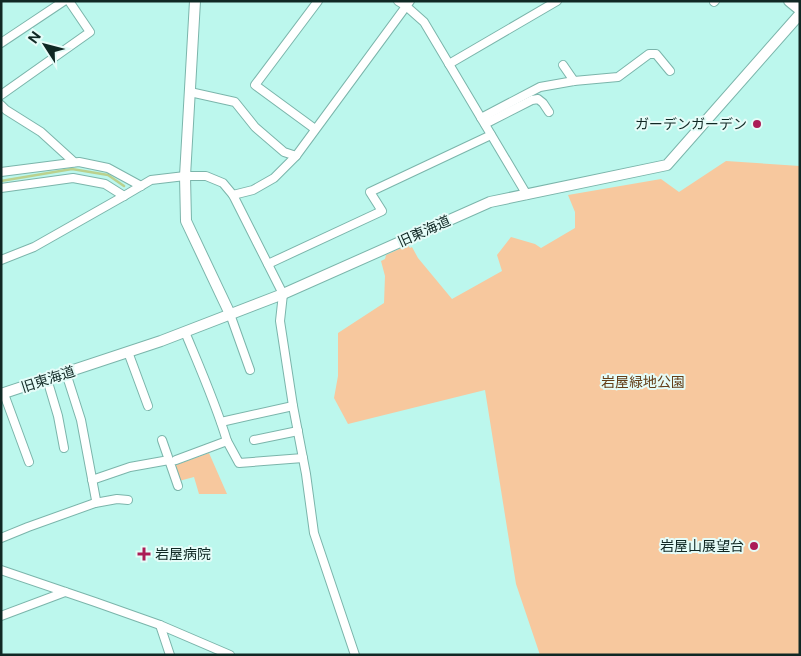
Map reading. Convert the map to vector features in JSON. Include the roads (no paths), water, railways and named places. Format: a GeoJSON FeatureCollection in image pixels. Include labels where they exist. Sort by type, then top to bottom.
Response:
{"type":"FeatureCollection","features":[{"type":"Feature","properties":{"kind":"street"},"geometry":{"type":"LineString","coordinates":[[1,43],[64,1]]}},
{"type":"Feature","properties":{"kind":"street"},"geometry":{"type":"LineString","coordinates":[[1,94],[90,32],[69,1]]}},
{"type":"Feature","properties":{"kind":"street"},"geometry":{"type":"LineString","coordinates":[[195,1],[185,176],[186,221],[230,314],[250,370]]}},
{"type":"Feature","properties":{"kind":"street"},"geometry":{"type":"LineString","coordinates":[[315,129],[255,85],[318,1]]}},
{"type":"Feature","properties":{"kind":"street"},"geometry":{"type":"LineString","coordinates":[[398,1],[408,4],[424,22],[527,195]]}},
{"type":"Feature","properties":{"kind":"street"},"geometry":{"type":"LineString","coordinates":[[449,64],[557,1]]}},
{"type":"Feature","properties":{"kind":"street"},"geometry":{"type":"LineString","coordinates":[[789,1],[800,12]]}},
{"type":"Feature","properties":{"kind":"street"},"geometry":{"type":"LineString","coordinates":[[233,195],[253,190],[274,178],[296,156],[408,4]]}},
{"type":"Feature","properties":{"kind":"street","name":"旧東海道"},"geometry":{"type":"LineString","coordinates":[[3,394],[185,332],[283,294],[490,202],[666,165],[800,12]]}},
{"type":"Feature","properties":{"kind":"street"},"geometry":{"type":"LineString","coordinates":[[483,121],[540,87],[574,80],[618,78],[649,54],[656,54],[670,71]]}},
{"type":"Feature","properties":{"kind":"street"},"geometry":{"type":"LineString","coordinates":[[563,65],[574,80]]}},
{"type":"Feature","properties":{"kind":"street"},"geometry":{"type":"LineString","coordinates":[[190,92],[235,102],[256,127],[284,152],[296,156]]}},
{"type":"Feature","properties":{"kind":"street"},"geometry":{"type":"LineString","coordinates":[[483,121],[538,99],[543,103],[548,112]]}},
{"type":"Feature","properties":{"kind":"street"},"geometry":{"type":"LineString","coordinates":[[1,106],[40,132],[74,162]]}},
{"type":"Feature","properties":{"kind":"street"},"geometry":{"type":"LineString","coordinates":[[268,264],[382,211],[370,192],[492,135]]}},
{"type":"Feature","properties":{"kind":"street"},"geometry":{"type":"LineString","coordinates":[[1,172],[79,162],[108,168],[141,186]]}},
{"type":"Feature","properties":{"kind":"street"},"geometry":{"type":"LineString","coordinates":[[1,259],[34,248],[151,180],[185,176],[206,176],[223,183],[233,195],[283,294],[280,321],[314,533],[355,655]]}},
{"type":"Feature","properties":{"kind":"street"},"geometry":{"type":"LineString","coordinates":[[1,188],[73,178],[105,184],[124,196]]}},
{"type":"Feature","properties":{"kind":"street"},"geometry":{"type":"LineString","coordinates":[[185,332],[204,375],[222,422],[227,441],[238,463],[303,458]]}},
{"type":"Feature","properties":{"kind":"street"},"geometry":{"type":"LineString","coordinates":[[128,352],[148,406]]}},
{"type":"Feature","properties":{"kind":"street"},"geometry":{"type":"LineString","coordinates":[[66,373],[81,420],[95,503]]}},
{"type":"Feature","properties":{"kind":"street"},"geometry":{"type":"LineString","coordinates":[[47,379],[58,416],[64,448]]}},
{"type":"Feature","properties":{"kind":"street"},"geometry":{"type":"LineString","coordinates":[[3,394],[29,462]]}},
{"type":"Feature","properties":{"kind":"street"},"geometry":{"type":"LineString","coordinates":[[222,422],[293,406]]}},
{"type":"Feature","properties":{"kind":"street"},"geometry":{"type":"LineString","coordinates":[[254,440],[298,431]]}},
{"type":"Feature","properties":{"kind":"street"},"geometry":{"type":"LineString","coordinates":[[162,440],[172,460],[178,486]]}},
{"type":"Feature","properties":{"kind":"street"},"geometry":{"type":"LineString","coordinates":[[92,480],[130,467],[172,460],[227,441]]}},
{"type":"Feature","properties":{"kind":"street"},"geometry":{"type":"LineString","coordinates":[[1,538],[28,526],[95,503],[118,499],[128,500]]}},
{"type":"Feature","properties":{"kind":"street"},"geometry":{"type":"LineString","coordinates":[[1,570],[160,625],[230,655]]}},
{"type":"Feature","properties":{"kind":"street"},"geometry":{"type":"LineString","coordinates":[[1,616],[65,592]]}},
{"type":"Feature","properties":{"kind":"street"},"geometry":{"type":"LineString","coordinates":[[160,625],[170,655]]}},
{"type":"Feature","properties":{"kind":"waterway"},"geometry":{"type":"LineString","coordinates":[[1,181],[72,169],[108,175],[124,186]]}},
{"type":"Feature","properties":{"kind":"place","name":"ガーデンガーデン"},"geometry":{"type":"Point","coordinates":[757,124]}},
{"type":"Feature","properties":{"kind":"place","name":"岩屋山展望台"},"geometry":{"type":"Point","coordinates":[754,546]}},
{"type":"Feature","properties":{"kind":"place","name":"岩屋病院"},"geometry":{"type":"Point","coordinates":[144,554]}},
{"type":"Feature","properties":{"kind":"park label","name":"岩屋緑地公園"},"geometry":{"type":"Point","coordinates":[643,382]}}]}
